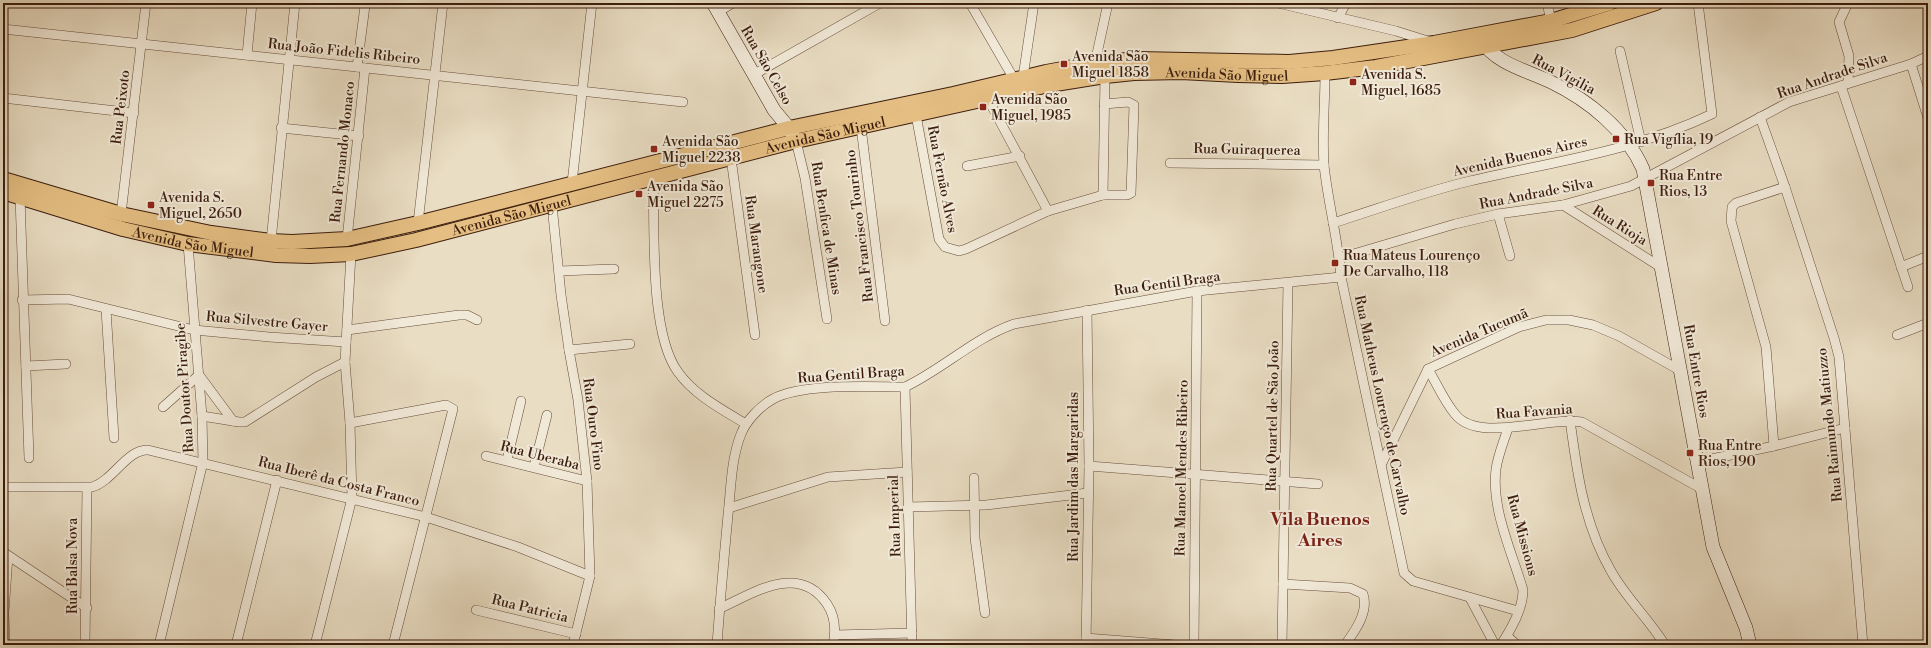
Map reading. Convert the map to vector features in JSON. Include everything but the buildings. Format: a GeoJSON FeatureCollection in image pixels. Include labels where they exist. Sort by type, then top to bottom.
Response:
{"type":"FeatureCollection","features":[{"type":"Feature","properties":{"kind":"main road","name":"Avenida São Miguel"},"geometry":{"type":"LineString","coordinates":[[3,192],[123,229],[188,244],[276,255],[352,254],[416,240],[796,141],[1049,85],[1105,76],[1182,72],[1238,76],[1282,76],[1376,67],[1551,21],[1610,3]]}},
{"type":"Feature","properties":{"kind":"main road","name":"Avenida São Miguel"},"geometry":{"type":"LineString","coordinates":[[3,179],[121,214],[211,233],[271,241],[316,242],[347,239],[418,223],[789,128],[1019,78],[1096,63],[1138,59],[1172,58],[1289,62],[1333,58],[1434,43],[1481,40],[1572,30],[1656,3]]}},
{"type":"Feature","properties":{"kind":"street","name":"Rua Peixoto"},"geometry":{"type":"LineString","coordinates":[[121,214],[146,3]]}},
{"type":"Feature","properties":{"kind":"street"},"geometry":{"type":"LineString","coordinates":[[246,55],[252,3]]}},
{"type":"Feature","properties":{"kind":"street"},"geometry":{"type":"LineString","coordinates":[[271,241],[281,128],[295,3]]}},
{"type":"Feature","properties":{"kind":"street"},"geometry":{"type":"LineString","coordinates":[[418,223],[443,3]]}},
{"type":"Feature","properties":{"kind":"street"},"geometry":{"type":"LineString","coordinates":[[572,183],[592,3]]}},
{"type":"Feature","properties":{"kind":"street"},"geometry":{"type":"LineString","coordinates":[[715,8],[733,3]]}},
{"type":"Feature","properties":{"kind":"street"},"geometry":{"type":"LineString","coordinates":[[753,75],[880,3]]}},
{"type":"Feature","properties":{"kind":"street"},"geometry":{"type":"LineString","coordinates":[[970,3],[1019,78]]}},
{"type":"Feature","properties":{"kind":"street"},"geometry":{"type":"LineString","coordinates":[[1019,78],[1034,3]]}},
{"type":"Feature","properties":{"kind":"street"},"geometry":{"type":"LineString","coordinates":[[1096,63],[1108,3]]}},
{"type":"Feature","properties":{"kind":"street"},"geometry":{"type":"LineString","coordinates":[[1278,3],[1396,31],[1434,43]]}},
{"type":"Feature","properties":{"kind":"street"},"geometry":{"type":"LineString","coordinates":[[1338,18],[1346,3]]}},
{"type":"Feature","properties":{"kind":"street"},"geometry":{"type":"LineString","coordinates":[[1547,3],[1551,21]]}},
{"type":"Feature","properties":{"kind":"street","name":"Avenida Buenos Aires"},"geometry":{"type":"LineString","coordinates":[[1333,223],[1468,181],[1636,148],[1712,114],[1698,3]]}},
{"type":"Feature","properties":{"kind":"street"},"geometry":{"type":"LineString","coordinates":[[1848,3],[1839,22],[1849,60],[1846,81],[1908,287]]}},
{"type":"Feature","properties":{"kind":"street","name":"Rua Fernando Monaco"},"geometry":{"type":"LineString","coordinates":[[347,239],[358,136],[365,6]]}},
{"type":"Feature","properties":{"kind":"street","name":"Rua São Celso"},"geometry":{"type":"LineString","coordinates":[[715,8],[774,110],[789,128],[796,141]]}},
{"type":"Feature","properties":{"kind":"street","name":"Rua João Fidelis Ribeiro"},"geometry":{"type":"LineString","coordinates":[[3,29],[683,102]]}},
{"type":"Feature","properties":{"kind":"street","name":"Rua Vigilia"},"geometry":{"type":"LineString","coordinates":[[1481,40],[1495,56],[1510,65],[1552,82],[1573,94],[1609,123],[1636,148],[1644,174]]}},
{"type":"Feature","properties":{"kind":"street"},"geometry":{"type":"LineString","coordinates":[[1620,51],[1636,148]]}},
{"type":"Feature","properties":{"kind":"street","name":"Rua Andrade Silva"},"geometry":{"type":"LineString","coordinates":[[1340,258],[1455,224],[1498,214],[1563,205],[1604,195],[1788,102],[1846,81],[1911,64],[1928,56]]}},
{"type":"Feature","properties":{"kind":"street"},"geometry":{"type":"LineString","coordinates":[[1911,64],[1928,118]]}},
{"type":"Feature","properties":{"kind":"street","name":"Rua Matheus Lourenço de Carvalho"},"geometry":{"type":"LineString","coordinates":[[1325,73],[1324,165],[1340,258],[1341,277],[1382,463],[1404,573],[1413,581],[1518,611]]}},
{"type":"Feature","properties":{"kind":"street"},"geometry":{"type":"LineString","coordinates":[[1103,195],[1105,76]]}},
{"type":"Feature","properties":{"kind":"street"},"geometry":{"type":"LineString","coordinates":[[3,98],[134,113]]}},
{"type":"Feature","properties":{"kind":"street"},"geometry":{"type":"LineString","coordinates":[[988,99],[1020,156],[1048,211],[1103,195],[1127,195],[1132,191],[1135,109],[1134,106],[1128,102],[1104,104]]}},
{"type":"Feature","properties":{"kind":"street","name":"Rua Fernão Alves"},"geometry":{"type":"LineString","coordinates":[[916,115],[936,226],[939,239],[945,247],[958,251],[966,250],[1048,211]]}},
{"type":"Feature","properties":{"kind":"street","name":"Rua Raimundo Matiuzzo"},"geometry":{"type":"LineString","coordinates":[[1760,117],[1785,186],[1839,357],[1863,645]]}},
{"type":"Feature","properties":{"kind":"street","name":"Rua Francisco Tourinho"},"geometry":{"type":"LineString","coordinates":[[861,127],[885,321]]}},
{"type":"Feature","properties":{"kind":"street"},"geometry":{"type":"LineString","coordinates":[[281,128],[358,136]]}},
{"type":"Feature","properties":{"kind":"street","name":"Rua Benfica de Minas"},"geometry":{"type":"LineString","coordinates":[[796,141],[806,178],[827,319]]}},
{"type":"Feature","properties":{"kind":"street"},"geometry":{"type":"LineString","coordinates":[[967,166],[1020,156]]}},
{"type":"Feature","properties":{"kind":"street","name":"Rua Marangone"},"geometry":{"type":"LineString","coordinates":[[731,158],[755,335]]}},
{"type":"Feature","properties":{"kind":"street","name":"Rua Guiraquerea"},"geometry":{"type":"LineString","coordinates":[[1170,162],[1324,165]]}},
{"type":"Feature","properties":{"kind":"street","name":"Rua Entre Rios"},"geometry":{"type":"LineString","coordinates":[[1644,174],[1713,547],[1746,628],[1750,645]]}},
{"type":"Feature","properties":{"kind":"street"},"geometry":{"type":"LineString","coordinates":[[653,178],[658,312],[665,347],[671,362],[679,374],[691,386],[725,411],[746,424]]}},
{"type":"Feature","properties":{"kind":"street"},"geometry":{"type":"LineString","coordinates":[[1774,446],[1766,347],[1731,221],[1731,213],[1736,203],[1785,186]]}},
{"type":"Feature","properties":{"kind":"street"},"geometry":{"type":"LineString","coordinates":[[20,197],[22,300],[29,458]]}},
{"type":"Feature","properties":{"kind":"street","name":"Rua Ouro Fino"},"geometry":{"type":"LineString","coordinates":[[552,205],[569,350],[578,400],[587,481],[590,576],[573,645]]}},
{"type":"Feature","properties":{"kind":"street","name":"Rua Rioja"},"geometry":{"type":"LineString","coordinates":[[1563,205],[1662,268]]}},
{"type":"Feature","properties":{"kind":"street"},"geometry":{"type":"LineString","coordinates":[[1498,214],[1510,256]]}},
{"type":"Feature","properties":{"kind":"street","name":"Rua Doutor Piragibe"},"geometry":{"type":"LineString","coordinates":[[159,645],[203,462],[202,417],[188,244]]}},
{"type":"Feature","properties":{"kind":"street"},"geometry":{"type":"LineString","coordinates":[[315,645],[352,498],[350,423],[345,362],[352,254]]}},
{"type":"Feature","properties":{"kind":"street"},"geometry":{"type":"LineString","coordinates":[[1901,267],[1928,256]]}},
{"type":"Feature","properties":{"kind":"street"},"geometry":{"type":"LineString","coordinates":[[559,271],[614,269]]}},
{"type":"Feature","properties":{"kind":"street","name":"Rua Gentil Braga"},"geometry":{"type":"LineString","coordinates":[[717,645],[729,508],[737,445],[746,424],[762,408],[773,400],[792,392],[812,389],[905,387],[918,381],[999,329],[1014,324],[1197,291],[1341,277]]}},
{"type":"Feature","properties":{"kind":"street","name":"Rua Quartel de São João"},"geometry":{"type":"LineString","coordinates":[[1282,645],[1288,283]]}},
{"type":"Feature","properties":{"kind":"street","name":"Rua Manoel Mendes Ribeiro"},"geometry":{"type":"LineString","coordinates":[[1194,645],[1197,291]]}},
{"type":"Feature","properties":{"kind":"street","name":"Rua Silvestre Gayer"},"geometry":{"type":"LineString","coordinates":[[22,300],[68,299],[194,330],[276,338],[346,342]]}},
{"type":"Feature","properties":{"kind":"street"},"geometry":{"type":"LineString","coordinates":[[106,309],[114,438]]}},
{"type":"Feature","properties":{"kind":"street","name":"Rua Jardim das Margaridas"},"geometry":{"type":"LineString","coordinates":[[1086,641],[1089,466],[1087,310]]}},
{"type":"Feature","properties":{"kind":"street","name":"Rua Silvestre Gayer"},"geometry":{"type":"LineString","coordinates":[[347,330],[458,315],[467,316],[477,320]]}},
{"type":"Feature","properties":{"kind":"street","name":"Avenida Tucumã"},"geometry":{"type":"LineString","coordinates":[[1382,463],[1428,369],[1519,327],[1546,320],[1569,320],[1593,325],[1619,336],[1681,371]]}},
{"type":"Feature","properties":{"kind":"street"},"geometry":{"type":"LineString","coordinates":[[1897,335],[1928,323]]}},
{"type":"Feature","properties":{"kind":"street"},"geometry":{"type":"LineString","coordinates":[[569,350],[630,344]]}},
{"type":"Feature","properties":{"kind":"street"},"geometry":{"type":"LineString","coordinates":[[202,417],[242,422],[249,420],[316,377],[345,362]]}},
{"type":"Feature","properties":{"kind":"street"},"geometry":{"type":"LineString","coordinates":[[26,366],[66,364]]}},
{"type":"Feature","properties":{"kind":"street","name":"Rua Favania"},"geometry":{"type":"LineString","coordinates":[[1428,369],[1454,414],[1461,420],[1471,425],[1508,428],[1570,420],[1582,422],[1596,428],[1702,489]]}},
{"type":"Feature","properties":{"kind":"street"},"geometry":{"type":"LineString","coordinates":[[163,407],[199,375],[233,421]]}},
{"type":"Feature","properties":{"kind":"street","name":"Rua Imperial"},"geometry":{"type":"LineString","coordinates":[[905,387],[912,645]]}},
{"type":"Feature","properties":{"kind":"street"},"geometry":{"type":"LineString","coordinates":[[507,460],[521,401]]}},
{"type":"Feature","properties":{"kind":"street"},"geometry":{"type":"LineString","coordinates":[[350,423],[446,405],[452,407],[453,413],[393,645]]}},
{"type":"Feature","properties":{"kind":"street"},"geometry":{"type":"LineString","coordinates":[[534,467],[547,415]]}},
{"type":"Feature","properties":{"kind":"street"},"geometry":{"type":"LineString","coordinates":[[1570,420],[1581,493],[1593,534],[1611,571],[1665,645]]}},
{"type":"Feature","properties":{"kind":"street","name":"Rua Missions"},"geometry":{"type":"LineString","coordinates":[[1501,645],[1507,636],[1523,598],[1523,590],[1499,511],[1496,483],[1496,469],[1508,428]]}},
{"type":"Feature","properties":{"kind":"street"},"geometry":{"type":"LineString","coordinates":[[1697,462],[1774,446],[1845,428]]}},
{"type":"Feature","properties":{"kind":"street","name":"Rua Iberê da Costa Franco"},"geometry":{"type":"LineString","coordinates":[[87,488],[105,481],[130,457],[140,450],[148,450],[203,462],[426,517],[518,547],[590,576]]}},
{"type":"Feature","properties":{"kind":"street","name":"Rua Uberaba"},"geometry":{"type":"LineString","coordinates":[[486,456],[587,481]]}},
{"type":"Feature","properties":{"kind":"street"},"geometry":{"type":"LineString","coordinates":[[1089,466],[1318,484]]}},
{"type":"Feature","properties":{"kind":"street"},"geometry":{"type":"LineString","coordinates":[[729,508],[828,477],[907,472]]}},
{"type":"Feature","properties":{"kind":"street"},"geometry":{"type":"LineString","coordinates":[[974,478],[976,545],[985,613]]}},
{"type":"Feature","properties":{"kind":"street"},"geometry":{"type":"LineString","coordinates":[[236,645],[277,480]]}},
{"type":"Feature","properties":{"kind":"street"},"geometry":{"type":"LineString","coordinates":[[3,487],[87,488]]}},
{"type":"Feature","properties":{"kind":"street","name":"Rua Balsa Nova"},"geometry":{"type":"LineString","coordinates":[[85,645],[87,608],[87,488]]}},
{"type":"Feature","properties":{"kind":"street"},"geometry":{"type":"LineString","coordinates":[[908,507],[974,506],[1088,493]]}},
{"type":"Feature","properties":{"kind":"street"},"geometry":{"type":"LineString","coordinates":[[6,554],[87,608]]}},
{"type":"Feature","properties":{"kind":"street"},"geometry":{"type":"LineString","coordinates":[[5,645],[3,613],[6,554]]}},
{"type":"Feature","properties":{"kind":"street"},"geometry":{"type":"LineString","coordinates":[[719,609],[770,586],[783,582],[796,583],[811,588],[821,594],[831,609],[835,636],[833,645]]}},
{"type":"Feature","properties":{"kind":"street"},"geometry":{"type":"LineString","coordinates":[[1283,584],[1350,588],[1362,594],[1365,600],[1362,616],[1345,645]]}},
{"type":"Feature","properties":{"kind":"street"},"geometry":{"type":"LineString","coordinates":[[1470,598],[1495,645]]}},
{"type":"Feature","properties":{"kind":"street","name":"Rua Patricia"},"geometry":{"type":"LineString","coordinates":[[476,610],[576,634]]}},
{"type":"Feature","properties":{"kind":"street"},"geometry":{"type":"LineString","coordinates":[[835,636],[912,634]]}},
{"type":"Feature","properties":{"kind":"street"},"geometry":{"type":"LineString","coordinates":[[1507,636],[1517,645]]}},
{"type":"Feature","properties":{"kind":"street"},"geometry":{"type":"LineString","coordinates":[[1086,641],[1175,645]]}},
{"type":"Feature","properties":{"kind":"place","name":"Avenida São Miguel 1858"},"geometry":{"type":"Point","coordinates":[1064,64]}},
{"type":"Feature","properties":{"kind":"place","name":"Avenida S. Miguel, 1685"},"geometry":{"type":"Point","coordinates":[1353,82]}},
{"type":"Feature","properties":{"kind":"place","name":"Avenida São Miguel, 1985"},"geometry":{"type":"Point","coordinates":[983,107]}},
{"type":"Feature","properties":{"kind":"place","name":"Rua Vigília, 19"},"geometry":{"type":"Point","coordinates":[1616,139]}},
{"type":"Feature","properties":{"kind":"place","name":"Avenida São Miguel 2238"},"geometry":{"type":"Point","coordinates":[654,149]}},
{"type":"Feature","properties":{"kind":"place","name":"Rua Entre Rios, 13"},"geometry":{"type":"Point","coordinates":[1651,183]}},
{"type":"Feature","properties":{"kind":"place","name":"Avenida São Miguel 2275"},"geometry":{"type":"Point","coordinates":[639,194]}},
{"type":"Feature","properties":{"kind":"place","name":"Avenida S. Miguel, 2650"},"geometry":{"type":"Point","coordinates":[151,205]}},
{"type":"Feature","properties":{"kind":"place","name":"Rua Mateus Lourenço De Carvalho, 118"},"geometry":{"type":"Point","coordinates":[1335,263]}},
{"type":"Feature","properties":{"kind":"place","name":"Rua Entre Rios, 190"},"geometry":{"type":"Point","coordinates":[1690,453]}},
{"type":"Feature","properties":{"kind":"district","name":"Vila Buenos Aires"},"geometry":{"type":"Point","coordinates":[1320,529]}}]}
